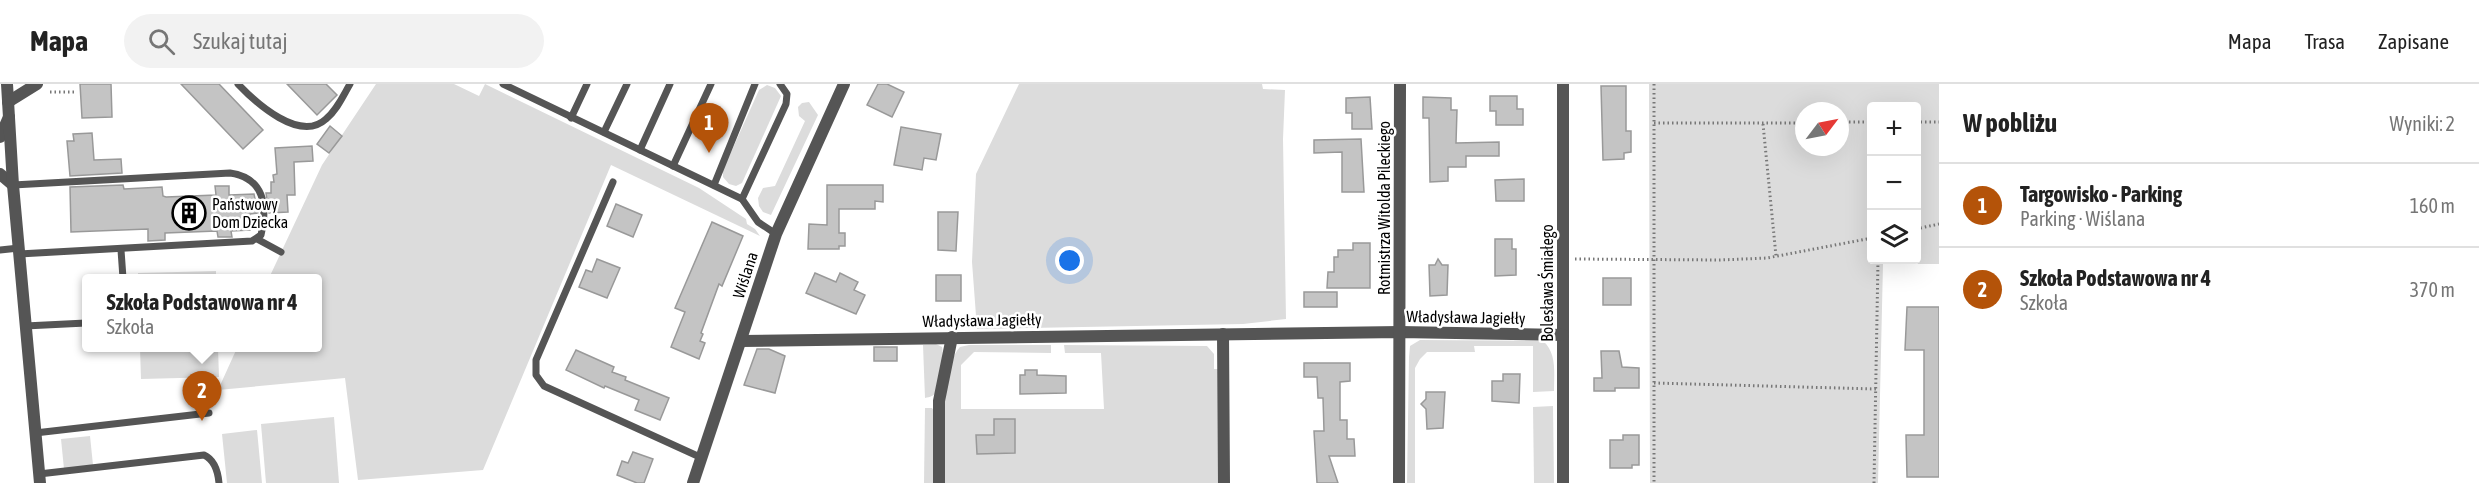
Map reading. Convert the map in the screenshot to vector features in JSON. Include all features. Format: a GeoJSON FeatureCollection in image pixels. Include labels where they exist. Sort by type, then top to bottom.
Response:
{"type":"FeatureCollection","features":[{"type":"Feature","properties":{"kind":"street"},"geometry":{"type":"LineString","coordinates":[[7,84],[13,185],[39,479]]}},
{"type":"Feature","properties":{"kind":"street"},"geometry":{"type":"LineString","coordinates":[[8,102],[37,84]]}},
{"type":"Feature","properties":{"kind":"street","name":"Wiślana"},"geometry":{"type":"LineString","coordinates":[[693,483],[776,234],[844,84]]}},
{"type":"Feature","properties":{"kind":"street","name":"Rotmistrza Witolda Pileckiego"},"geometry":{"type":"LineString","coordinates":[[1399,483],[1400,84]]}},
{"type":"Feature","properties":{"kind":"street","name":"Bolesława Śmiałego"},"geometry":{"type":"LineString","coordinates":[[1563,84],[1563,483]]}},
{"type":"Feature","properties":{"kind":"street"},"geometry":{"type":"LineString","coordinates":[[0,136],[9,117]]}},
{"type":"Feature","properties":{"kind":"street"},"geometry":{"type":"LineString","coordinates":[[0,174],[13,185]]}},
{"type":"Feature","properties":{"kind":"street","name":"Władysława Jagiełły"},"geometry":{"type":"LineString","coordinates":[[741,341],[1400,332],[1563,335]]}},
{"type":"Feature","properties":{"kind":"street"},"geometry":{"type":"LineString","coordinates":[[1223,334],[1224,483]]}},
{"type":"Feature","properties":{"kind":"street"},"geometry":{"type":"LineString","coordinates":[[939,483],[939,402],[952,337]]}},
{"type":"Feature","properties":{"kind":"lane"},"geometry":{"type":"LineString","coordinates":[[238,84],[268,111],[289,123],[302,127],[314,126],[325,121],[336,108],[350,84]]}},
{"type":"Feature","properties":{"kind":"lane"},"geometry":{"type":"LineString","coordinates":[[503,84],[742,199],[758,222],[776,234]]}},
{"type":"Feature","properties":{"kind":"lane"},"geometry":{"type":"LineString","coordinates":[[572,118],[587,84]]}},
{"type":"Feature","properties":{"kind":"lane"},"geometry":{"type":"LineString","coordinates":[[604,132],[627,84]]}},
{"type":"Feature","properties":{"kind":"lane"},"geometry":{"type":"LineString","coordinates":[[640,150],[670,84]]}},
{"type":"Feature","properties":{"kind":"lane"},"geometry":{"type":"LineString","coordinates":[[673,166],[711,84]]}},
{"type":"Feature","properties":{"kind":"lane"},"geometry":{"type":"LineString","coordinates":[[714,185],[756,84]]}},
{"type":"Feature","properties":{"kind":"lane"},"geometry":{"type":"LineString","coordinates":[[742,199],[786,104],[787,94],[780,84]]}},
{"type":"Feature","properties":{"kind":"lane"},"geometry":{"type":"LineString","coordinates":[[0,250],[121,250],[248,242],[261,235],[263,226],[262,199],[257,185],[239,174],[13,185]]}},
{"type":"Feature","properties":{"kind":"lane"},"geometry":{"type":"LineString","coordinates":[[613,182],[536,360],[536,375],[543,386],[702,458]]}},
{"type":"Feature","properties":{"kind":"lane"},"geometry":{"type":"LineString","coordinates":[[257,239],[281,252]]}},
{"type":"Feature","properties":{"kind":"lane"},"geometry":{"type":"LineString","coordinates":[[121,250],[123,274]]}},
{"type":"Feature","properties":{"kind":"lane"},"geometry":{"type":"LineString","coordinates":[[26,326],[82,323]]}},
{"type":"Feature","properties":{"kind":"lane"},"geometry":{"type":"LineString","coordinates":[[35,433],[209,413]]}},
{"type":"Feature","properties":{"kind":"lane"},"geometry":{"type":"LineString","coordinates":[[39,479],[204,455],[214,464],[219,483]]}},
{"type":"Feature","properties":{"kind":"path"},"geometry":{"type":"LineString","coordinates":[[1654,84],[1654,483]]}},
{"type":"Feature","properties":{"kind":"path"},"geometry":{"type":"LineString","coordinates":[[50,92],[75,92]]}},
{"type":"Feature","properties":{"kind":"path"},"geometry":{"type":"LineString","coordinates":[[1849,123],[1867,122]]}},
{"type":"Feature","properties":{"kind":"path"},"geometry":{"type":"LineString","coordinates":[[1921,122],[1939,122]]}},
{"type":"Feature","properties":{"kind":"path"},"geometry":{"type":"LineString","coordinates":[[1654,123],[1795,123]]}},
{"type":"Feature","properties":{"kind":"path"},"geometry":{"type":"LineString","coordinates":[[1763,123],[1776,256]]}},
{"type":"Feature","properties":{"kind":"path"},"geometry":{"type":"LineString","coordinates":[[1921,228],[1939,225]]}},
{"type":"Feature","properties":{"kind":"path"},"geometry":{"type":"LineString","coordinates":[[1564,259],[1720,260],[1776,256],[1867,239]]}},
{"type":"Feature","properties":{"kind":"path"},"geometry":{"type":"LineString","coordinates":[[1874,483],[1878,264]]}},
{"type":"Feature","properties":{"kind":"path"},"geometry":{"type":"LineString","coordinates":[[1654,383],[1876,389]]}},
{"type":"Feature","properties":{"kind":"shaded area"},"geometry":{"type":"Polygon","coordinates":[[[376,84],[454,84],[479,96],[485,84],[699,188],[746,219],[747,224],[760,236],[611,165],[483,470],[358,480],[345,378],[218,390],[235,352],[322,352],[322,274],[271,274],[322,165],[376,84]]]}},
{"type":"Feature","properties":{"kind":"shaded area"},"geometry":{"type":"Polygon","coordinates":[[[1019,84],[1262,84],[1263,89],[1285,90],[1283,139],[1286,319],[1243,324],[977,329],[972,262],[976,174],[1019,84]]]}},
{"type":"Feature","properties":{"kind":"shaded area"},"geometry":{"type":"Polygon","coordinates":[[[1649,84],[1939,84],[1939,264],[1921,264],[1921,102],[1867,102],[1867,264],[1883,264],[1878,483],[1650,483],[1649,84]]]}},
{"type":"Feature","properties":{"kind":"shaded area"},"geometry":{"type":"Polygon","coordinates":[[[767,85],[775,88],[781,96],[742,183],[736,186],[729,184],[723,177],[723,170],[759,90],[767,85]]]}},
{"type":"Feature","properties":{"kind":"shaded area"},"geometry":{"type":"Polygon","coordinates":[[[809,102],[818,115],[771,215],[763,212],[758,198],[763,188],[775,186],[805,121],[799,116],[798,107],[802,103],[809,102]]]}},
{"type":"Feature","properties":{"kind":"shaded area"},"geometry":{"type":"Polygon","coordinates":[[[216,271],[216,274],[138,273],[216,271]]]}},
{"type":"Feature","properties":{"kind":"shaded area"},"geometry":{"type":"Polygon","coordinates":[[[1420,340],[1543,341],[1553,357],[1554,391],[1533,392],[1533,346],[1474,346],[1475,352],[1427,352],[1415,368],[1415,483],[1407,483],[1410,346],[1420,340]]]}},
{"type":"Feature","properties":{"kind":"shaded area"},"geometry":{"type":"Polygon","coordinates":[[[936,344],[942,347],[943,351],[940,382],[936,393],[925,398],[923,345],[936,344]]]}},
{"type":"Feature","properties":{"kind":"shaded area"},"geometry":{"type":"Polygon","coordinates":[[[969,345],[1051,345],[1051,353],[974,352],[961,365],[961,409],[1104,409],[1101,353],[1065,353],[1064,345],[1207,346],[1214,354],[1214,369],[1218,369],[1218,483],[944,483],[944,432],[949,372],[960,347],[969,345]]]}},
{"type":"Feature","properties":{"kind":"shaded area"},"geometry":{"type":"Polygon","coordinates":[[[140,352],[218,352],[219,377],[141,379],[140,352]]]}},
{"type":"Feature","properties":{"kind":"shaded area"},"geometry":{"type":"Polygon","coordinates":[[[1553,406],[1554,483],[1534,483],[1533,407],[1553,406]]]}},
{"type":"Feature","properties":{"kind":"shaded area"},"geometry":{"type":"Polygon","coordinates":[[[925,408],[932,408],[934,411],[933,483],[924,483],[925,408]]]}},
{"type":"Feature","properties":{"kind":"shaded area"},"geometry":{"type":"Polygon","coordinates":[[[334,417],[339,483],[266,483],[261,424],[334,417]]]}},
{"type":"Feature","properties":{"kind":"shaded area"},"geometry":{"type":"Polygon","coordinates":[[[257,430],[262,483],[227,483],[222,434],[257,430]]]}},
{"type":"Feature","properties":{"kind":"shaded area"},"geometry":{"type":"Polygon","coordinates":[[[90,436],[93,465],[64,469],[61,439],[90,436]]]}},
{"type":"Feature","properties":{"kind":"building"},"geometry":{"type":"Polygon","coordinates":[[[80,84],[111,84],[112,117],[82,118],[80,84]]]}},
{"type":"Feature","properties":{"kind":"building"},"geometry":{"type":"Polygon","coordinates":[[[181,84],[219,84],[263,130],[243,149],[181,84]]]}},
{"type":"Feature","properties":{"kind":"building"},"geometry":{"type":"Polygon","coordinates":[[[287,84],[326,84],[337,95],[317,115],[287,84]]]}},
{"type":"Feature","properties":{"kind":"building"},"geometry":{"type":"Polygon","coordinates":[[[878,84],[887,84],[904,92],[892,117],[867,105],[878,84]]]}},
{"type":"Feature","properties":{"kind":"building"},"geometry":{"type":"Polygon","coordinates":[[[1601,86],[1626,86],[1626,131],[1631,131],[1631,152],[1624,153],[1624,159],[1603,160],[1601,86]]]}},
{"type":"Feature","properties":{"kind":"building"},"geometry":{"type":"Polygon","coordinates":[[[1490,96],[1517,96],[1517,109],[1523,109],[1523,125],[1496,125],[1496,111],[1490,111],[1490,96]]]}},
{"type":"Feature","properties":{"kind":"building"},"geometry":{"type":"Polygon","coordinates":[[[1370,97],[1372,129],[1352,129],[1352,113],[1346,113],[1346,98],[1370,97]]]}},
{"type":"Feature","properties":{"kind":"building"},"geometry":{"type":"Polygon","coordinates":[[[1423,97],[1451,98],[1451,110],[1457,110],[1456,143],[1499,142],[1499,156],[1466,156],[1466,167],[1448,167],[1448,181],[1430,182],[1429,118],[1423,118],[1423,97]]]}},
{"type":"Feature","properties":{"kind":"building"},"geometry":{"type":"Polygon","coordinates":[[[330,126],[342,136],[329,153],[317,144],[330,126]]]}},
{"type":"Feature","properties":{"kind":"building"},"geometry":{"type":"Polygon","coordinates":[[[901,127],[941,134],[936,160],[924,158],[922,170],[894,165],[901,127]]]}},
{"type":"Feature","properties":{"kind":"building"},"geometry":{"type":"Polygon","coordinates":[[[92,133],[94,160],[121,159],[122,173],[70,176],[67,141],[74,141],[73,134],[92,133]]]}},
{"type":"Feature","properties":{"kind":"building"},"geometry":{"type":"Polygon","coordinates":[[[1361,139],[1364,192],[1342,192],[1342,152],[1314,153],[1314,140],[1361,139]]]}},
{"type":"Feature","properties":{"kind":"building"},"geometry":{"type":"Polygon","coordinates":[[[312,146],[313,161],[294,162],[295,195],[287,195],[288,212],[269,213],[266,193],[271,193],[273,175],[277,174],[275,148],[312,146]]]}},
{"type":"Feature","properties":{"kind":"building"},"geometry":{"type":"Polygon","coordinates":[[[1524,179],[1524,201],[1496,201],[1495,180],[1524,179]]]}},
{"type":"Feature","properties":{"kind":"building"},"geometry":{"type":"Polygon","coordinates":[[[123,185],[124,189],[162,187],[163,196],[166,197],[216,195],[215,186],[229,186],[229,195],[254,194],[258,213],[250,214],[250,230],[231,231],[232,237],[218,237],[217,231],[165,233],[165,240],[148,241],[148,229],[71,232],[70,187],[123,185]]]}},
{"type":"Feature","properties":{"kind":"building"},"geometry":{"type":"Polygon","coordinates":[[[827,185],[883,185],[883,202],[875,201],[875,209],[839,209],[839,233],[845,233],[845,246],[839,246],[839,249],[808,249],[809,224],[827,225],[827,185]]]}},
{"type":"Feature","properties":{"kind":"building"},"geometry":{"type":"Polygon","coordinates":[[[616,204],[642,215],[633,237],[607,226],[616,204]]]}},
{"type":"Feature","properties":{"kind":"building"},"geometry":{"type":"Polygon","coordinates":[[[938,212],[958,212],[956,251],[938,250],[938,212]]]}},
{"type":"Feature","properties":{"kind":"building"},"geometry":{"type":"Polygon","coordinates":[[[712,222],[743,236],[722,286],[719,284],[701,333],[703,334],[700,341],[705,343],[699,359],[671,347],[685,312],[675,308],[712,222]]]}},
{"type":"Feature","properties":{"kind":"building"},"geometry":{"type":"Polygon","coordinates":[[[1495,239],[1512,239],[1512,249],[1516,249],[1516,275],[1495,276],[1495,239]]]}},
{"type":"Feature","properties":{"kind":"building"},"geometry":{"type":"Polygon","coordinates":[[[1353,243],[1370,243],[1370,288],[1327,288],[1328,272],[1334,272],[1334,257],[1338,257],[1338,250],[1353,250],[1353,243]]]}},
{"type":"Feature","properties":{"kind":"building"},"geometry":{"type":"Polygon","coordinates":[[[597,259],[620,268],[607,298],[579,287],[586,270],[592,272],[597,259]]]}},
{"type":"Feature","properties":{"kind":"building"},"geometry":{"type":"Polygon","coordinates":[[[1438,259],[1442,265],[1448,265],[1447,295],[1430,296],[1429,265],[1435,265],[1438,259]]]}},
{"type":"Feature","properties":{"kind":"building"},"geometry":{"type":"Polygon","coordinates":[[[815,273],[836,282],[840,273],[858,282],[854,290],[865,295],[856,314],[806,293],[815,273]]]}},
{"type":"Feature","properties":{"kind":"building"},"geometry":{"type":"Polygon","coordinates":[[[936,275],[961,275],[961,301],[936,301],[936,275]]]}},
{"type":"Feature","properties":{"kind":"building"},"geometry":{"type":"Polygon","coordinates":[[[1603,278],[1631,278],[1631,305],[1603,305],[1603,278]]]}},
{"type":"Feature","properties":{"kind":"building"},"geometry":{"type":"Polygon","coordinates":[[[1304,292],[1337,292],[1337,307],[1304,307],[1304,292]]]}},
{"type":"Feature","properties":{"kind":"building"},"geometry":{"type":"Polygon","coordinates":[[[1907,307],[1939,307],[1939,477],[1907,477],[1906,435],[1924,435],[1924,350],[1905,350],[1907,307]]]}},
{"type":"Feature","properties":{"kind":"building"},"geometry":{"type":"Polygon","coordinates":[[[874,347],[897,347],[897,361],[874,361],[874,347]]]}},
{"type":"Feature","properties":{"kind":"building"},"geometry":{"type":"Polygon","coordinates":[[[757,349],[769,349],[785,356],[775,393],[744,385],[757,349]]]}},
{"type":"Feature","properties":{"kind":"building"},"geometry":{"type":"Polygon","coordinates":[[[576,350],[614,367],[612,372],[626,377],[625,380],[669,398],[660,420],[635,410],[639,400],[605,386],[604,388],[566,370],[576,350]]]}},
{"type":"Feature","properties":{"kind":"building"},"geometry":{"type":"Polygon","coordinates":[[[1601,351],[1619,351],[1622,367],[1639,368],[1639,388],[1594,391],[1594,378],[1602,378],[1601,351]]]}},
{"type":"Feature","properties":{"kind":"building"},"geometry":{"type":"Polygon","coordinates":[[[1304,363],[1350,363],[1350,381],[1340,382],[1340,420],[1347,420],[1347,439],[1354,439],[1355,456],[1329,456],[1338,483],[1317,483],[1314,431],[1324,431],[1323,398],[1318,398],[1317,377],[1304,377],[1304,363]]]}},
{"type":"Feature","properties":{"kind":"building"},"geometry":{"type":"Polygon","coordinates":[[[1025,370],[1037,370],[1037,375],[1066,376],[1066,393],[1020,394],[1020,375],[1025,375],[1025,370]]]}},
{"type":"Feature","properties":{"kind":"building"},"geometry":{"type":"Polygon","coordinates":[[[1503,374],[1520,374],[1519,403],[1492,401],[1492,381],[1503,381],[1503,374]]]}},
{"type":"Feature","properties":{"kind":"building"},"geometry":{"type":"Polygon","coordinates":[[[1426,392],[1445,392],[1443,428],[1427,429],[1426,409],[1421,404],[1426,399],[1426,392]]]}},
{"type":"Feature","properties":{"kind":"building"},"geometry":{"type":"Polygon","coordinates":[[[994,419],[1015,419],[1015,453],[977,454],[976,435],[994,435],[994,419]]]}},
{"type":"Feature","properties":{"kind":"building"},"geometry":{"type":"Polygon","coordinates":[[[1623,435],[1639,435],[1639,465],[1632,465],[1632,468],[1610,468],[1610,440],[1623,440],[1623,435]]]}},
{"type":"Feature","properties":{"kind":"building"},"geometry":{"type":"Polygon","coordinates":[[[633,452],[653,459],[644,483],[637,483],[617,475],[622,461],[628,463],[633,452]]]}},
{"type":"Feature","properties":{"kind":"place","name":"Targowisko - Parking"},"geometry":{"type":"Point","coordinates":[709,153]}},
{"type":"Feature","properties":{"kind":"place","name":"Państwowy Dom Dziecka"},"geometry":{"type":"Point","coordinates":[189,213]}},
{"type":"Feature","properties":{"kind":"place","name":"Szkoła Podstawowa nr 4"},"geometry":{"type":"Point","coordinates":[202,421]}}]}
